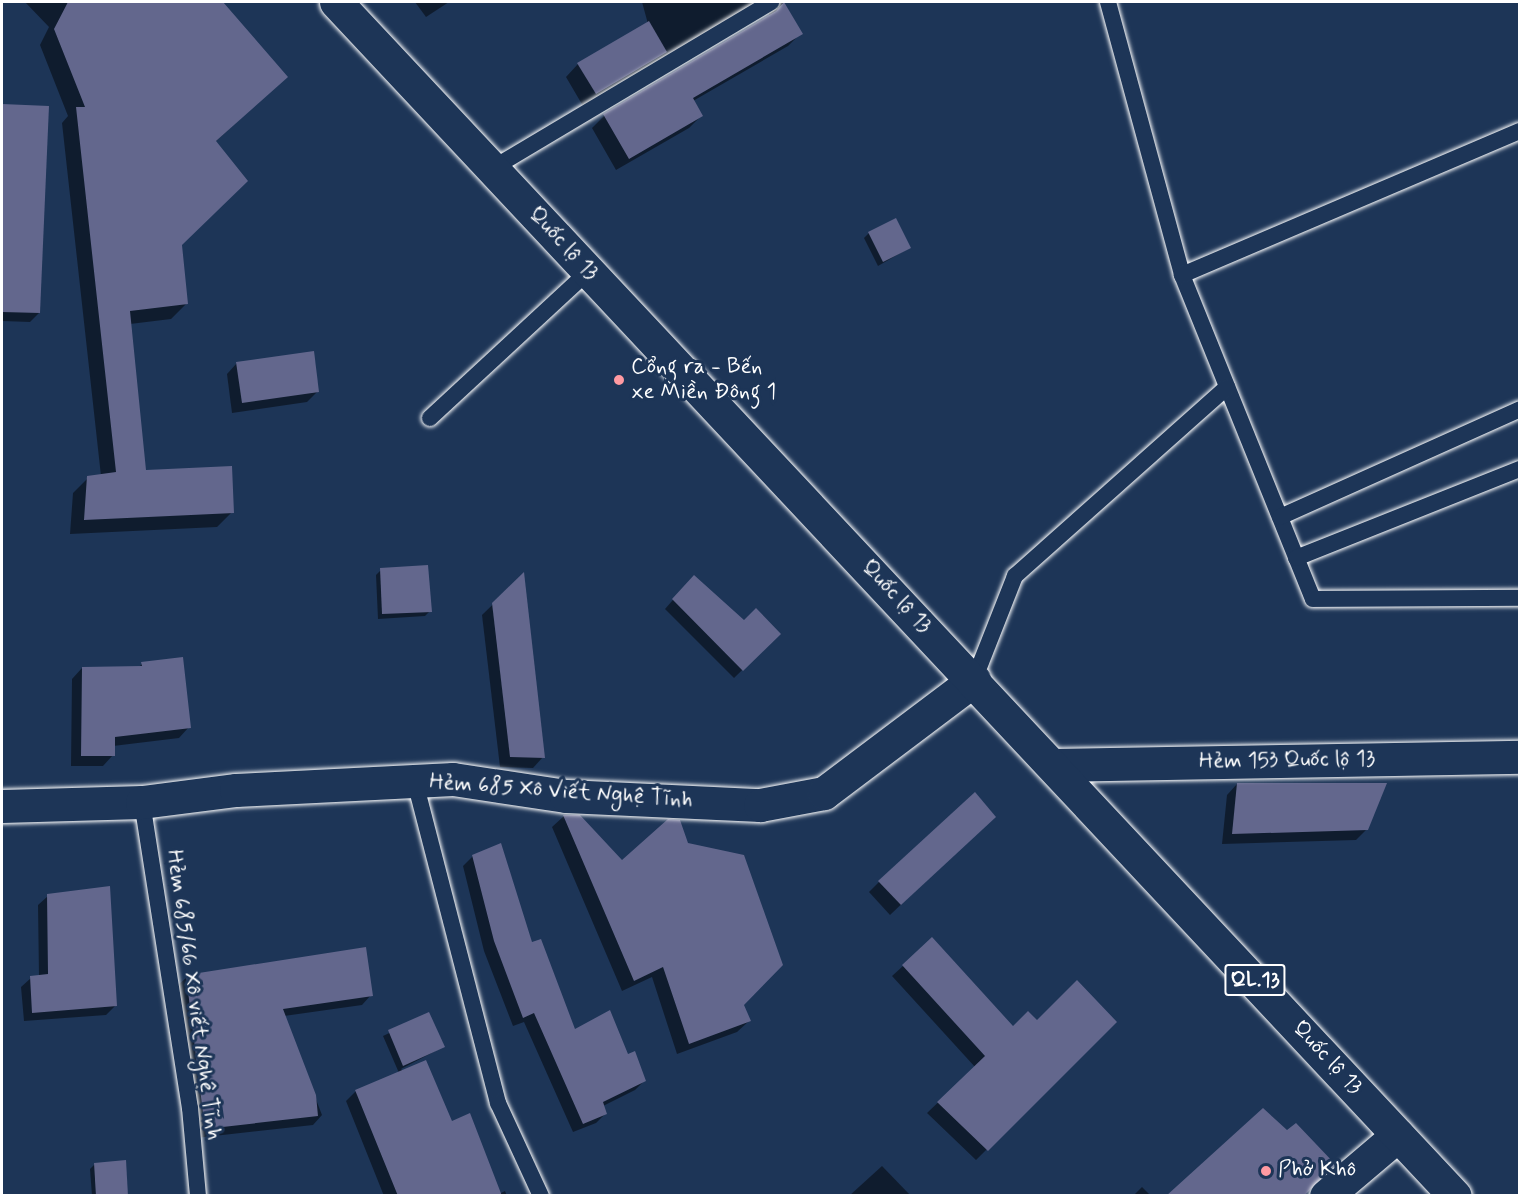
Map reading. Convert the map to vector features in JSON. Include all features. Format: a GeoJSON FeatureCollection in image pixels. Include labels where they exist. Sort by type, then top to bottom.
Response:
{"type":"FeatureCollection","features":[{"type":"Feature","properties":{"kind":"main road","name":"Quốc lộ 13"},"geometry":{"type":"LineString","coordinates":[[336,2],[1055,765],[1455,1196]]}},
{"type":"Feature","properties":{"kind":"main road","name":"Hẻm 685 Xô Viết Nghệ Tĩnh"},"geometry":{"type":"LineString","coordinates":[[2,806],[142,802],[236,790],[453,779],[566,796],[771,803],[824,793],[974,680]]}},
{"type":"Feature","properties":{"kind":"main road","name":"Hẻm 153 Quốc lộ 13"},"geometry":{"type":"LineString","coordinates":[[1055,765],[1520,757]]}},
{"type":"Feature","properties":{"kind":"main road"},"geometry":{"type":"LineString","coordinates":[[1326,1196],[1398,1135]]}},
{"type":"Feature","properties":{"kind":"lane"},"geometry":{"type":"LineString","coordinates":[[493,168],[771,2]]}},
{"type":"Feature","properties":{"kind":"lane"},"geometry":{"type":"LineString","coordinates":[[1108,2],[1182,275],[1313,599],[1520,598]]}},
{"type":"Feature","properties":{"kind":"lane"},"geometry":{"type":"LineString","coordinates":[[1182,275],[1520,131]]}},
{"type":"Feature","properties":{"kind":"lane"},"geometry":{"type":"LineString","coordinates":[[430,418],[589,271]]}},
{"type":"Feature","properties":{"kind":"lane"},"geometry":{"type":"LineString","coordinates":[[974,680],[1015,576],[1227,387]]}},
{"type":"Feature","properties":{"kind":"lane"},"geometry":{"type":"LineString","coordinates":[[1280,517],[1520,409]]}},
{"type":"Feature","properties":{"kind":"lane"},"geometry":{"type":"LineString","coordinates":[[1296,558],[1520,470]]}},
{"type":"Feature","properties":{"kind":"lane"},"geometry":{"type":"LineString","coordinates":[[415,782],[498,1103],[541,1196]]}},
{"type":"Feature","properties":{"kind":"lane","name":"Hẻm 685/66 Xô viết Nghệ Tĩnh"},"geometry":{"type":"LineString","coordinates":[[142,802],[189,1108],[198,1196]]}},
{"type":"Feature","properties":{"kind":"building"},"geometry":{"type":"Polygon","coordinates":[[[68,2],[223,2],[288,77],[216,141],[248,181],[182,245],[188,304],[130,311],[146,470],[232,466],[234,513],[84,520],[87,476],[116,472],[76,107],[85,107],[54,29],[68,2]]]}},
{"type":"Feature","properties":{"kind":"building"},"geometry":{"type":"Polygon","coordinates":[[[784,2],[803,34],[693,98],[703,116],[629,159],[603,114],[776,11],[784,2]]]}},
{"type":"Feature","properties":{"kind":"building"},"geometry":{"type":"Polygon","coordinates":[[[649,21],[667,52],[596,94],[577,63],[649,21]]]}},
{"type":"Feature","properties":{"kind":"building"},"geometry":{"type":"Polygon","coordinates":[[[2,104],[49,106],[40,313],[2,312],[2,104]]]}},
{"type":"Feature","properties":{"kind":"building"},"geometry":{"type":"Polygon","coordinates":[[[896,218],[911,248],[883,262],[868,232],[896,218]]]}},
{"type":"Feature","properties":{"kind":"building"},"geometry":{"type":"Polygon","coordinates":[[[314,351],[319,392],[242,403],[236,362],[314,351]]]}},
{"type":"Feature","properties":{"kind":"building"},"geometry":{"type":"Polygon","coordinates":[[[428,565],[432,612],[382,614],[380,568],[428,565]]]}},
{"type":"Feature","properties":{"kind":"building"},"geometry":{"type":"Polygon","coordinates":[[[524,572],[545,758],[510,757],[492,603],[524,572]]]}},
{"type":"Feature","properties":{"kind":"building"},"geometry":{"type":"Polygon","coordinates":[[[694,575],[744,620],[756,608],[781,634],[743,671],[672,599],[694,575]]]}},
{"type":"Feature","properties":{"kind":"building"},"geometry":{"type":"Polygon","coordinates":[[[183,657],[191,728],[115,737],[115,756],[81,756],[82,667],[142,666],[141,662],[183,657]]]}},
{"type":"Feature","properties":{"kind":"building"},"geometry":{"type":"Polygon","coordinates":[[[1237,783],[1387,783],[1368,830],[1232,834],[1237,783]]]}},
{"type":"Feature","properties":{"kind":"building"},"geometry":{"type":"Polygon","coordinates":[[[975,792],[996,817],[901,905],[878,881],[975,792]]]}},
{"type":"Feature","properties":{"kind":"building"},"geometry":{"type":"Polygon","coordinates":[[[563,815],[580,815],[622,860],[668,819],[680,820],[688,843],[744,855],[783,965],[744,1005],[751,1021],[689,1044],[663,967],[634,981],[563,815]]]}},
{"type":"Feature","properties":{"kind":"building"},"geometry":{"type":"Polygon","coordinates":[[[501,843],[532,942],[541,939],[575,1029],[610,1010],[628,1054],[635,1051],[646,1081],[603,1102],[607,1114],[583,1124],[534,1013],[523,1018],[494,941],[472,855],[501,843]]]}},
{"type":"Feature","properties":{"kind":"building"},"geometry":{"type":"Polygon","coordinates":[[[110,886],[117,1006],[32,1013],[30,976],[48,974],[47,894],[110,886]]]}},
{"type":"Feature","properties":{"kind":"building"},"geometry":{"type":"Polygon","coordinates":[[[932,937],[1013,1026],[1028,1011],[1037,1020],[1077,980],[1117,1022],[988,1151],[937,1102],[985,1056],[902,965],[932,937]]]}},
{"type":"Feature","properties":{"kind":"building"},"geometry":{"type":"Polygon","coordinates":[[[366,947],[373,996],[283,1009],[316,1095],[318,1116],[205,1129],[186,975],[366,947]]]}},
{"type":"Feature","properties":{"kind":"building"},"geometry":{"type":"Polygon","coordinates":[[[429,1012],[445,1047],[403,1066],[388,1030],[429,1012]]]}},
{"type":"Feature","properties":{"kind":"building"},"geometry":{"type":"Polygon","coordinates":[[[426,1060],[452,1121],[470,1113],[502,1196],[398,1196],[355,1090],[426,1060]]]}},
{"type":"Feature","properties":{"kind":"building"},"geometry":{"type":"Polygon","coordinates":[[[1263,1108],[1287,1130],[1296,1123],[1335,1164],[1304,1196],[1166,1196],[1263,1108]]]}},
{"type":"Feature","properties":{"kind":"building"},"geometry":{"type":"Polygon","coordinates":[[[126,1160],[128,1196],[96,1196],[94,1163],[126,1160]]]}},
{"type":"Feature","properties":{"kind":"place","name":"Cổng ra - Bến xe Miền Đông 1"},"geometry":{"type":"Point","coordinates":[619,380]}},
{"type":"Feature","properties":{"kind":"place","name":"Phở Khô"},"geometry":{"type":"Point","coordinates":[1266,1171]}}]}
